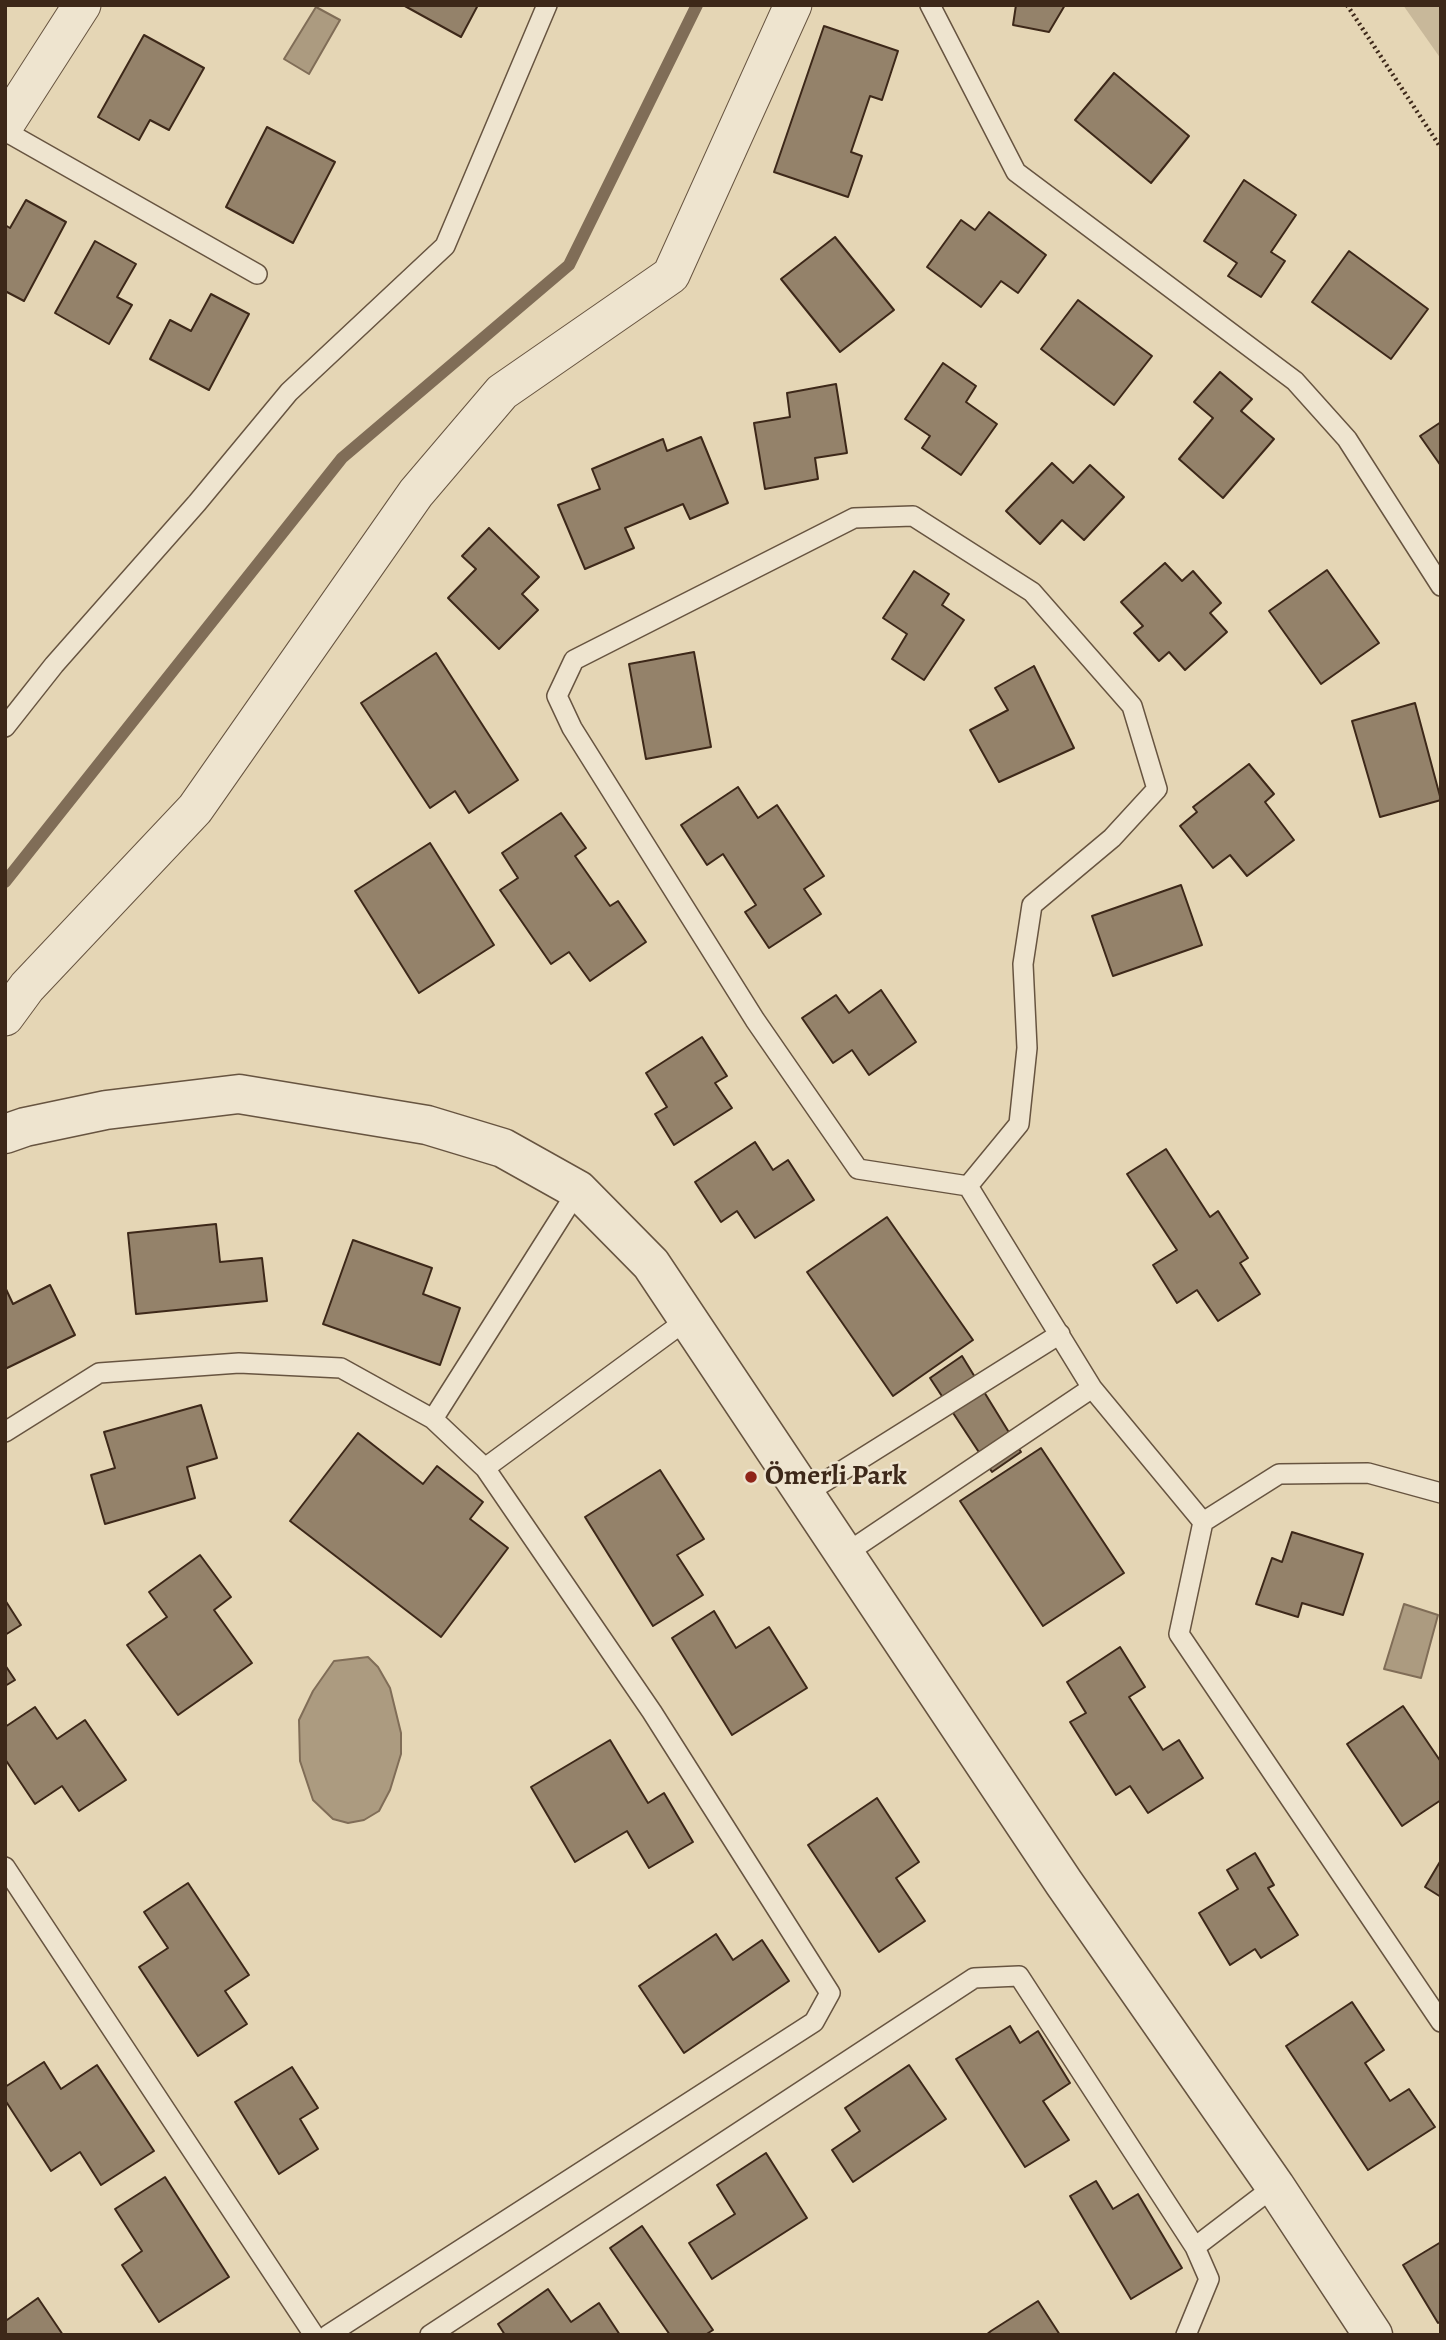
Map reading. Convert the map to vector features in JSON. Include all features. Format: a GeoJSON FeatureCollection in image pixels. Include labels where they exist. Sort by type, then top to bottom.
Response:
{"type":"FeatureCollection","features":[{"type":"Feature","properties":{"kind":"street"},"geometry":{"type":"LineString","coordinates":[[5,125],[82,5]]}},
{"type":"Feature","properties":{"kind":"street"},"geometry":{"type":"LineString","coordinates":[[5,1017],[27,987],[195,809],[416,493],[502,392],[671,275],[793,5]]}},
{"type":"Feature","properties":{"kind":"street"},"geometry":{"type":"LineString","coordinates":[[5,1134],[25,1127],[106,1110],[239,1094],[427,1125],[503,1148],[578,1190],[651,1264],[1064,1883],[1275,2186],[1373,2335]]}},
{"type":"Feature","properties":{"kind":"lane"},"geometry":{"type":"LineString","coordinates":[[5,727],[54,665],[197,503],[289,392],[445,246],[547,5]]}},
{"type":"Feature","properties":{"kind":"lane"},"geometry":{"type":"LineString","coordinates":[[930,5],[1016,172],[1295,381],[1347,439],[1441,586]]}},
{"type":"Feature","properties":{"kind":"lane"},"geometry":{"type":"LineString","coordinates":[[5,131],[257,274]]}},
{"type":"Feature","properties":{"kind":"lane"},"geometry":{"type":"LineString","coordinates":[[968,1186],[1018,1124],[1027,1048],[1023,964],[1032,905],[1112,838],[1157,789],[1132,706],[1032,592],[913,516],[854,519],[574,660],[557,696],[572,728],[755,1020],[858,1169],[968,1186],[1092,1388],[1203,1522]]}},
{"type":"Feature","properties":{"kind":"lane"},"geometry":{"type":"LineString","coordinates":[[433,1419],[578,1190]]}},
{"type":"Feature","properties":{"kind":"lane"},"geometry":{"type":"LineString","coordinates":[[485,1468],[688,1318]]}},
{"type":"Feature","properties":{"kind":"lane"},"geometry":{"type":"LineString","coordinates":[[805,1494],[1060,1334]]}},
{"type":"Feature","properties":{"kind":"lane"},"geometry":{"type":"LineString","coordinates":[[5,1432],[99,1373],[239,1363],[341,1368],[433,1419],[485,1468],[652,1712],[830,1993],[814,2022],[328,2335]]}},
{"type":"Feature","properties":{"kind":"lane"},"geometry":{"type":"LineString","coordinates":[[845,1554],[1092,1388]]}},
{"type":"Feature","properties":{"kind":"lane"},"geometry":{"type":"LineString","coordinates":[[1441,1493],[1368,1472],[1279,1474],[1203,1522],[1179,1634],[1441,2022]]}},
{"type":"Feature","properties":{"kind":"lane"},"geometry":{"type":"LineString","coordinates":[[5,1867],[314,2335]]}},
{"type":"Feature","properties":{"kind":"lane"},"geometry":{"type":"LineString","coordinates":[[430,2335],[974,1978],[1019,1976],[1195,2247],[1209,2279],[1186,2335]]}},
{"type":"Feature","properties":{"kind":"lane"},"geometry":{"type":"LineString","coordinates":[[1195,2247],[1275,2186]]}},
{"type":"Feature","properties":{"kind":"path"},"geometry":{"type":"LineString","coordinates":[[1347,5],[1441,148]]}},
{"type":"Feature","properties":{"kind":"shaded area"},"geometry":{"type":"Polygon","coordinates":[[[1403,5],[1441,5],[1441,59],[1403,5]]]}},
{"type":"Feature","properties":{"kind":"shaded area"},"geometry":{"type":"Polygon","coordinates":[[[316,7],[340,20],[309,74],[284,59],[316,7]]]}},
{"type":"Feature","properties":{"kind":"shaded area"},"geometry":{"type":"Polygon","coordinates":[[[1404,1604],[1438,1615],[1421,1678],[1384,1669],[1404,1604]]]}},
{"type":"Feature","properties":{"kind":"shaded area"},"geometry":{"type":"Polygon","coordinates":[[[368,1657],[378,1667],[390,1688],[401,1733],[401,1754],[390,1790],[379,1811],[364,1820],[348,1823],[333,1819],[313,1800],[300,1761],[299,1720],[313,1691],[334,1661],[368,1657]]]}},
{"type":"Feature","properties":{"kind":"building"},"geometry":{"type":"Polygon","coordinates":[[[403,5],[478,5],[461,37],[403,5]]]}},
{"type":"Feature","properties":{"kind":"building"},"geometry":{"type":"Polygon","coordinates":[[[1016,5],[1065,5],[1049,32],[1013,25],[1016,5]]]}},
{"type":"Feature","properties":{"kind":"building"},"geometry":{"type":"Polygon","coordinates":[[[824,26],[898,51],[882,100],[870,96],[851,152],[862,156],[848,197],[774,172],[824,26]]]}},
{"type":"Feature","properties":{"kind":"building"},"geometry":{"type":"Polygon","coordinates":[[[144,35],[204,68],[169,130],[150,120],[139,140],[98,117],[144,35]]]}},
{"type":"Feature","properties":{"kind":"building"},"geometry":{"type":"Polygon","coordinates":[[[1114,73],[1189,136],[1151,183],[1075,120],[1114,73]]]}},
{"type":"Feature","properties":{"kind":"building"},"geometry":{"type":"Polygon","coordinates":[[[267,127],[335,162],[293,243],[226,207],[267,127]]]}},
{"type":"Feature","properties":{"kind":"building"},"geometry":{"type":"Polygon","coordinates":[[[1244,180],[1296,215],[1271,252],[1285,261],[1261,297],[1228,276],[1237,263],[1204,241],[1244,180]]]}},
{"type":"Feature","properties":{"kind":"building"},"geometry":{"type":"Polygon","coordinates":[[[26,200],[66,222],[24,301],[5,291],[5,225],[10,228],[26,200]]]}},
{"type":"Feature","properties":{"kind":"building"},"geometry":{"type":"Polygon","coordinates":[[[989,212],[1046,255],[1018,293],[1001,281],[981,307],[927,267],[961,220],[975,230],[989,212]]]}},
{"type":"Feature","properties":{"kind":"building"},"geometry":{"type":"Polygon","coordinates":[[[835,237],[894,310],[840,352],[781,279],[835,237]]]}},
{"type":"Feature","properties":{"kind":"building"},"geometry":{"type":"Polygon","coordinates":[[[95,241],[136,264],[117,297],[132,305],[109,344],[55,313],[95,241]]]}},
{"type":"Feature","properties":{"kind":"building"},"geometry":{"type":"Polygon","coordinates":[[[1349,251],[1428,309],[1391,359],[1312,302],[1349,251]]]}},
{"type":"Feature","properties":{"kind":"building"},"geometry":{"type":"Polygon","coordinates":[[[211,294],[249,314],[209,390],[150,359],[170,320],[191,331],[211,294]]]}},
{"type":"Feature","properties":{"kind":"building"},"geometry":{"type":"Polygon","coordinates":[[[1078,300],[1152,356],[1114,405],[1041,349],[1078,300]]]}},
{"type":"Feature","properties":{"kind":"building"},"geometry":{"type":"Polygon","coordinates":[[[943,363],[976,386],[966,402],[997,424],[961,475],[922,448],[930,436],[905,419],[943,363]]]}},
{"type":"Feature","properties":{"kind":"building"},"geometry":{"type":"Polygon","coordinates":[[[1220,372],[1252,399],[1241,411],[1274,439],[1223,498],[1179,459],[1213,418],[1194,402],[1220,372]]]}},
{"type":"Feature","properties":{"kind":"building"},"geometry":{"type":"Polygon","coordinates":[[[836,384],[847,453],[815,458],[818,479],[765,489],[754,423],[790,417],[787,393],[836,384]]]}},
{"type":"Feature","properties":{"kind":"building"},"geometry":{"type":"Polygon","coordinates":[[[1441,422],[1441,466],[1420,436],[1441,422]]]}},
{"type":"Feature","properties":{"kind":"building"},"geometry":{"type":"Polygon","coordinates":[[[701,437],[728,503],[690,519],[683,504],[625,528],[634,548],[585,569],[558,505],[600,489],[592,469],[663,439],[667,451],[701,437]]]}},
{"type":"Feature","properties":{"kind":"building"},"geometry":{"type":"Polygon","coordinates":[[[1052,463],[1073,483],[1090,465],[1124,497],[1084,540],[1062,520],[1040,544],[1006,511],[1052,463]]]}},
{"type":"Feature","properties":{"kind":"building"},"geometry":{"type":"Polygon","coordinates":[[[489,528],[539,577],[522,594],[538,610],[499,649],[448,598],[476,569],[462,556],[489,528]]]}},
{"type":"Feature","properties":{"kind":"building"},"geometry":{"type":"Polygon","coordinates":[[[1165,563],[1182,581],[1193,571],[1221,603],[1210,613],[1227,632],[1185,670],[1169,652],[1159,661],[1134,633],[1143,626],[1121,602],[1165,563]]]}},
{"type":"Feature","properties":{"kind":"building"},"geometry":{"type":"Polygon","coordinates":[[[1327,570],[1379,643],[1321,684],[1269,611],[1327,570]]]}},
{"type":"Feature","properties":{"kind":"building"},"geometry":{"type":"Polygon","coordinates":[[[914,571],[949,594],[942,605],[964,620],[924,680],[892,659],[907,634],[883,618],[914,571]]]}},
{"type":"Feature","properties":{"kind":"building"},"geometry":{"type":"Polygon","coordinates":[[[694,652],[711,747],[646,759],[629,664],[694,652]]]}},
{"type":"Feature","properties":{"kind":"building"},"geometry":{"type":"Polygon","coordinates":[[[436,653],[518,780],[469,813],[455,791],[430,808],[361,703],[436,653]]]}},
{"type":"Feature","properties":{"kind":"building"},"geometry":{"type":"Polygon","coordinates":[[[1034,666],[1074,748],[999,782],[970,730],[1008,710],[995,688],[1034,666]]]}},
{"type":"Feature","properties":{"kind":"building"},"geometry":{"type":"Polygon","coordinates":[[[1415,703],[1441,800],[1380,817],[1352,721],[1415,703]]]}},
{"type":"Feature","properties":{"kind":"building"},"geometry":{"type":"Polygon","coordinates":[[[1249,764],[1274,794],[1265,802],[1294,840],[1247,876],[1230,855],[1213,868],[1180,826],[1197,812],[1193,807],[1249,764]]]}},
{"type":"Feature","properties":{"kind":"building"},"geometry":{"type":"Polygon","coordinates":[[[738,787],[758,818],[777,805],[824,876],[804,889],[821,914],[769,948],[745,912],[756,905],[723,854],[707,865],[681,825],[738,787]]]}},
{"type":"Feature","properties":{"kind":"building"},"geometry":{"type":"Polygon","coordinates":[[[561,813],[586,848],[575,856],[610,906],[618,901],[646,942],[590,981],[569,952],[551,964],[500,890],[518,878],[502,853],[561,813]]]}},
{"type":"Feature","properties":{"kind":"building"},"geometry":{"type":"Polygon","coordinates":[[[430,843],[494,945],[419,993],[355,891],[430,843]]]}},
{"type":"Feature","properties":{"kind":"building"},"geometry":{"type":"Polygon","coordinates":[[[1181,885],[1202,945],[1113,976],[1092,916],[1181,885]]]}},
{"type":"Feature","properties":{"kind":"building"},"geometry":{"type":"Polygon","coordinates":[[[881,990],[916,1042],[869,1075],[852,1050],[833,1063],[802,1018],[836,995],[849,1013],[881,990]]]}},
{"type":"Feature","properties":{"kind":"building"},"geometry":{"type":"Polygon","coordinates":[[[702,1037],[727,1076],[715,1083],[732,1108],[674,1145],[655,1114],[667,1107],[646,1073],[702,1037]]]}},
{"type":"Feature","properties":{"kind":"building"},"geometry":{"type":"Polygon","coordinates":[[[755,1142],[773,1170],[788,1160],[814,1200],[755,1238],[737,1211],[721,1222],[695,1182],[755,1142]]]}},
{"type":"Feature","properties":{"kind":"building"},"geometry":{"type":"Polygon","coordinates":[[[1166,1149],[1210,1217],[1218,1211],[1248,1258],[1240,1263],[1260,1294],[1218,1321],[1197,1290],[1177,1303],[1153,1265],[1177,1250],[1127,1174],[1166,1149]]]}},
{"type":"Feature","properties":{"kind":"building"},"geometry":{"type":"Polygon","coordinates":[[[887,1217],[973,1340],[893,1396],[807,1272],[887,1217]]]}},
{"type":"Feature","properties":{"kind":"building"},"geometry":{"type":"Polygon","coordinates":[[[216,1224],[220,1262],[262,1258],[267,1301],[136,1314],[128,1233],[216,1224]]]}},
{"type":"Feature","properties":{"kind":"building"},"geometry":{"type":"Polygon","coordinates":[[[353,1240],[432,1268],[423,1294],[460,1308],[440,1365],[323,1324],[353,1240]]]}},
{"type":"Feature","properties":{"kind":"building"},"geometry":{"type":"Polygon","coordinates":[[[50,1285],[75,1335],[5,1369],[5,1287],[13,1304],[50,1285]]]}},
{"type":"Feature","properties":{"kind":"building"},"geometry":{"type":"Polygon","coordinates":[[[962,1356],[1021,1452],[992,1472],[930,1378],[962,1356]]]}},
{"type":"Feature","properties":{"kind":"building"},"geometry":{"type":"Polygon","coordinates":[[[201,1405],[217,1458],[187,1467],[195,1498],[105,1524],[91,1475],[115,1468],[104,1432],[201,1405]]]}},
{"type":"Feature","properties":{"kind":"building"},"geometry":{"type":"Polygon","coordinates":[[[358,1433],[423,1484],[437,1466],[483,1502],[470,1519],[508,1548],[441,1637],[290,1521],[358,1433]]]}},
{"type":"Feature","properties":{"kind":"building"},"geometry":{"type":"Polygon","coordinates":[[[1041,1448],[1124,1573],[1043,1626],[960,1501],[1041,1448]]]}},
{"type":"Feature","properties":{"kind":"building"},"geometry":{"type":"Polygon","coordinates":[[[660,1470],[704,1539],[677,1555],[703,1595],[653,1626],[585,1517],[660,1470]]]}},
{"type":"Feature","properties":{"kind":"building"},"geometry":{"type":"Polygon","coordinates":[[[1292,1532],[1363,1554],[1343,1615],[1302,1603],[1298,1617],[1256,1604],[1272,1558],[1282,1562],[1292,1532]]]}},
{"type":"Feature","properties":{"kind":"building"},"geometry":{"type":"Polygon","coordinates":[[[200,1555],[231,1597],[214,1610],[252,1663],[178,1715],[127,1645],[167,1617],[149,1592],[200,1555]]]}},
{"type":"Feature","properties":{"kind":"building"},"geometry":{"type":"Polygon","coordinates":[[[5,1600],[21,1625],[5,1635],[5,1600]]]}},
{"type":"Feature","properties":{"kind":"building"},"geometry":{"type":"Polygon","coordinates":[[[714,1611],[736,1648],[769,1627],[807,1688],[732,1735],[672,1638],[714,1611]]]}},
{"type":"Feature","properties":{"kind":"building"},"geometry":{"type":"Polygon","coordinates":[[[1120,1647],[1145,1687],[1129,1697],[1163,1750],[1179,1740],[1203,1778],[1148,1813],[1130,1786],[1116,1795],[1070,1722],[1086,1713],[1067,1682],[1120,1647]]]}},
{"type":"Feature","properties":{"kind":"building"},"geometry":{"type":"Polygon","coordinates":[[[5,1665],[15,1680],[5,1686],[5,1665]]]}},
{"type":"Feature","properties":{"kind":"building"},"geometry":{"type":"Polygon","coordinates":[[[1403,1706],[1441,1762],[1441,1800],[1402,1826],[1347,1744],[1403,1706]]]}},
{"type":"Feature","properties":{"kind":"building"},"geometry":{"type":"Polygon","coordinates":[[[35,1707],[57,1739],[85,1720],[126,1780],[79,1811],[62,1786],[35,1804],[5,1759],[5,1727],[35,1707]]]}},
{"type":"Feature","properties":{"kind":"building"},"geometry":{"type":"Polygon","coordinates":[[[610,1740],[648,1803],[664,1793],[693,1842],[649,1868],[627,1831],[575,1862],[531,1787],[610,1740]]]}},
{"type":"Feature","properties":{"kind":"building"},"geometry":{"type":"Polygon","coordinates":[[[877,1798],[919,1862],[896,1878],[925,1921],[879,1952],[808,1845],[877,1798]]]}},
{"type":"Feature","properties":{"kind":"building"},"geometry":{"type":"Polygon","coordinates":[[[1255,1853],[1274,1885],[1268,1888],[1298,1935],[1261,1958],[1255,1949],[1230,1965],[1199,1913],[1238,1889],[1227,1870],[1255,1853]]]}},
{"type":"Feature","properties":{"kind":"building"},"geometry":{"type":"Polygon","coordinates":[[[1441,1860],[1441,1897],[1425,1887],[1441,1860]]]}},
{"type":"Feature","properties":{"kind":"building"},"geometry":{"type":"Polygon","coordinates":[[[188,1883],[249,1975],[225,1991],[247,2024],[198,2056],[139,1967],[168,1948],[144,1912],[188,1883]]]}},
{"type":"Feature","properties":{"kind":"building"},"geometry":{"type":"Polygon","coordinates":[[[716,1934],[733,1960],[762,1940],[789,1981],[684,2053],[639,1986],[716,1934]]]}},
{"type":"Feature","properties":{"kind":"building"},"geometry":{"type":"Polygon","coordinates":[[[1352,2002],[1384,2050],[1365,2063],[1390,2101],[1409,2089],[1435,2127],[1368,2170],[1286,2046],[1352,2002]]]}},
{"type":"Feature","properties":{"kind":"building"},"geometry":{"type":"Polygon","coordinates":[[[1010,2026],[1020,2043],[1038,2031],[1070,2083],[1043,2101],[1069,2140],[1025,2167],[956,2059],[1010,2026]]]}},
{"type":"Feature","properties":{"kind":"building"},"geometry":{"type":"Polygon","coordinates":[[[44,2062],[61,2089],[97,2065],[154,2151],[101,2185],[80,2152],[51,2171],[5,2100],[5,2087],[44,2062]]]}},
{"type":"Feature","properties":{"kind":"building"},"geometry":{"type":"Polygon","coordinates":[[[909,2065],[946,2119],[853,2182],[832,2150],[860,2131],[845,2108],[909,2065]]]}},
{"type":"Feature","properties":{"kind":"building"},"geometry":{"type":"Polygon","coordinates":[[[292,2067],[318,2108],[300,2119],[318,2149],[279,2174],[235,2102],[292,2067]]]}},
{"type":"Feature","properties":{"kind":"building"},"geometry":{"type":"Polygon","coordinates":[[[766,2153],[807,2218],[712,2279],[689,2243],[735,2214],[717,2185],[766,2153]]]}},
{"type":"Feature","properties":{"kind":"building"},"geometry":{"type":"Polygon","coordinates":[[[165,2177],[229,2277],[159,2322],[122,2265],[142,2251],[115,2209],[165,2177]]]}},
{"type":"Feature","properties":{"kind":"building"},"geometry":{"type":"Polygon","coordinates":[[[1096,2181],[1113,2209],[1138,2194],[1182,2268],[1131,2299],[1070,2196],[1096,2181]]]}},
{"type":"Feature","properties":{"kind":"building"},"geometry":{"type":"Polygon","coordinates":[[[642,2226],[713,2330],[705,2335],[670,2335],[610,2248],[642,2226]]]}},
{"type":"Feature","properties":{"kind":"building"},"geometry":{"type":"Polygon","coordinates":[[[1441,2242],[1441,2321],[1438,2323],[1403,2265],[1441,2242]]]}},
{"type":"Feature","properties":{"kind":"building"},"geometry":{"type":"Polygon","coordinates":[[[548,2289],[571,2322],[599,2303],[620,2335],[505,2335],[498,2324],[548,2289]]]}},
{"type":"Feature","properties":{"kind":"building"},"geometry":{"type":"Polygon","coordinates":[[[38,2298],[63,2335],[5,2335],[5,2317],[7,2320],[38,2298]]]}},
{"type":"Feature","properties":{"kind":"building"},"geometry":{"type":"Polygon","coordinates":[[[1038,2301],[1060,2335],[986,2335],[991,2331],[1038,2301]]]}},
{"type":"Feature","properties":{"kind":"waterway"},"geometry":{"type":"LineString","coordinates":[[5,882],[342,458],[569,265],[697,5]]}},
{"type":"Feature","properties":{"kind":"place","name":"Ömerli Park"},"geometry":{"type":"Point","coordinates":[751,1477]}}]}
